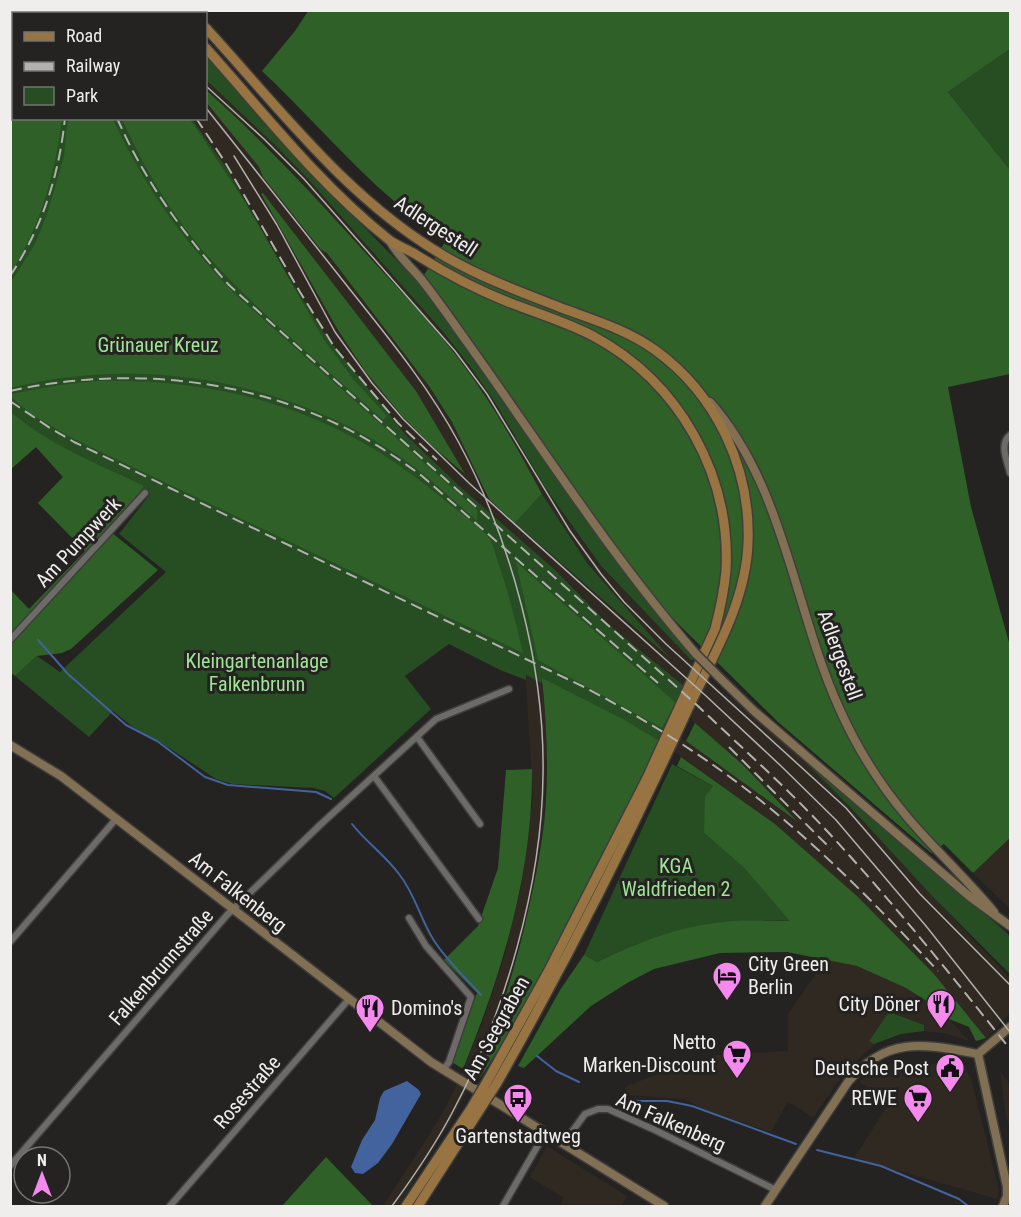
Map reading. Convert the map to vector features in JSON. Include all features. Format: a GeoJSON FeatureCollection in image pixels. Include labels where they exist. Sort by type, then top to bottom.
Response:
{"type":"FeatureCollection","features":[{"type":"Feature","properties":{"kind":"main road","name":"Adlergestell"},"geometry":{"type":"LineString","coordinates":[[207,29],[339,174],[376,208],[407,232],[446,257],[482,276],[638,339],[669,361],[696,386],[722,416],[759,482],[781,536],[814,645],[830,687],[858,745],[907,817],[994,912]]}},
{"type":"Feature","properties":{"kind":"main road","name":"Adlergestell"},"geometry":{"type":"LineString","coordinates":[[207,49],[315,170],[390,241],[462,282],[591,335],[619,352],[649,376],[677,408],[701,446],[714,478],[723,515],[726,554],[721,604],[715,630],[609,861]]}},
{"type":"Feature","properties":{"kind":"main road"},"geometry":{"type":"LineString","coordinates":[[216,60],[227,51]]}},
{"type":"Feature","properties":{"kind":"main road","name":"Adlergestell"},"geometry":{"type":"LineString","coordinates":[[390,241],[396,252],[421,280],[467,341],[629,572],[696,654],[721,679],[960,888],[1011,926]]}},
{"type":"Feature","properties":{"kind":"main road","name":"Adlergestell"},"geometry":{"type":"LineString","coordinates":[[609,861],[664,762],[725,630],[745,573],[748,522],[743,481],[723,429],[696,386]]}},
{"type":"Feature","properties":{"kind":"main road","name":"Am Falkenberg"},"geometry":{"type":"LineString","coordinates":[[10,745],[61,776],[443,1070],[664,1206]]}},
{"type":"Feature","properties":{"kind":"main road","name":"Am Seegraben"},"geometry":{"type":"LineString","coordinates":[[418,1206],[493,1080],[548,972],[609,861]]}},
{"type":"Feature","properties":{"kind":"main road"},"geometry":{"type":"LineString","coordinates":[[765,1206],[861,1066],[885,1053],[906,1046],[917,1045],[978,1054],[1011,1027]]}},
{"type":"Feature","properties":{"kind":"main road"},"geometry":{"type":"LineString","coordinates":[[978,1054],[1009,1196],[1002,1206]]}},
{"type":"Feature","properties":{"kind":"main road","name":"Am Seegraben"},"geometry":{"type":"LineString","coordinates":[[406,1206],[474,1112]]}},
{"type":"Feature","properties":{"kind":"street"},"geometry":{"type":"LineString","coordinates":[[1010,435],[1004,446],[1011,473]]}},
{"type":"Feature","properties":{"kind":"street","name":"Am Pumpwerk"},"geometry":{"type":"LineString","coordinates":[[10,639],[145,493]]}},
{"type":"Feature","properties":{"kind":"street","name":"Falkenbrunnstraße"},"geometry":{"type":"LineString","coordinates":[[10,1166],[233,909],[436,719],[509,688]]}},
{"type":"Feature","properties":{"kind":"street"},"geometry":{"type":"LineString","coordinates":[[417,737],[480,825]]}},
{"type":"Feature","properties":{"kind":"street"},"geometry":{"type":"LineString","coordinates":[[374,776],[479,919]]}},
{"type":"Feature","properties":{"kind":"street"},"geometry":{"type":"LineString","coordinates":[[10,942],[116,819]]}},
{"type":"Feature","properties":{"kind":"street"},"geometry":{"type":"LineString","coordinates":[[409,918],[426,946],[471,997],[449,1062],[443,1070]]}},
{"type":"Feature","properties":{"kind":"street","name":"Rosestraße"},"geometry":{"type":"LineString","coordinates":[[170,1206],[349,999]]}},
{"type":"Feature","properties":{"kind":"street","name":"Am Falkenberg"},"geometry":{"type":"LineString","coordinates":[[563,1144],[585,1114],[598,1109],[608,1110],[648,1127],[776,1190]]}},
{"type":"Feature","properties":{"kind":"street"},"geometry":{"type":"LineString","coordinates":[[503,1206],[545,1133]]}},
{"type":"Feature","properties":{"kind":"shaded area"},"geometry":{"type":"Polygon","coordinates":[[[207,81],[309,180],[444,333],[496,404],[546,489],[601,567],[718,687],[803,760],[853,810],[1010,978],[1010,1013],[986,1038],[934,974],[857,896],[775,824],[661,742],[621,717],[542,679],[547,723],[544,823],[534,888],[493,1037],[449,1125],[402,1200],[397,1206],[383,1206],[438,1121],[454,1091],[482,1024],[504,958],[521,887],[533,797],[525,668],[10,397],[378,423],[324,340],[191,120],[207,120],[207,103],[259,167],[263,177],[321,250],[327,253],[382,323],[429,386],[452,422],[489,499],[666,654],[587,563],[558,521],[484,394],[452,352],[268,147],[207,91],[207,81]],[[261,194],[402,416],[464,474],[416,391],[261,194]],[[676,703],[662,728],[686,741],[795,819],[742,764],[676,703]]]}},
{"type":"Feature","properties":{"kind":"shaded area"},"geometry":{"type":"Polygon","coordinates":[[[1010,838],[1010,909],[973,873],[1010,838]]]}},
{"type":"Feature","properties":{"kind":"shaded area"},"geometry":{"type":"Polygon","coordinates":[[[826,959],[857,966],[906,988],[941,1010],[969,1041],[948,1034],[924,1031],[901,1034],[879,1041],[847,1069],[813,1118],[787,1103],[771,1132],[707,1111],[685,1099],[627,1095],[625,1087],[665,1071],[713,1061],[714,1055],[788,1051],[788,1014],[826,959]]]}},
{"type":"Feature","properties":{"kind":"shaded area"},"geometry":{"type":"Polygon","coordinates":[[[894,1062],[921,1062],[964,1068],[971,1078],[999,1191],[997,1199],[854,1158],[888,1105],[874,1091],[859,1082],[874,1069],[894,1062]]]}},
{"type":"Feature","properties":{"kind":"shaded area"},"geometry":{"type":"Polygon","coordinates":[[[1000,1071],[1010,1084],[1010,1132],[1005,1111],[1000,1071]]]}},
{"type":"Feature","properties":{"kind":"shaded area"},"geometry":{"type":"Polygon","coordinates":[[[547,1146],[627,1196],[621,1206],[560,1206],[564,1198],[530,1177],[547,1146]]]}},
{"type":"Feature","properties":{"kind":"green space"},"geometry":{"type":"Polygon","coordinates":[[[14,10],[54,12],[13,12],[14,10]]]}},
{"type":"Feature","properties":{"kind":"green space","name":"Grünauer Kreuz"},"geometry":{"type":"Polygon","coordinates":[[[11,11],[120,11],[122,12],[12,12],[12,120],[193,120],[227,169],[287,274],[326,336],[405,434],[458,485],[554,569],[609,625],[684,686],[655,746],[570,697],[526,675],[526,680],[500,670],[449,644],[405,676],[431,709],[334,798],[325,791],[314,788],[232,784],[216,779],[133,727],[113,711],[89,737],[15,676],[37,656],[60,672],[166,572],[119,534],[150,494],[141,491],[86,552],[38,503],[63,477],[36,447],[11,469],[11,11]]]}},
{"type":"Feature","properties":{"kind":"green space"},"geometry":{"type":"Polygon","coordinates":[[[308,11],[1010,11],[1010,49],[948,92],[1010,170],[1010,374],[948,387],[971,507],[1010,646],[1010,838],[973,873],[944,844],[931,853],[778,722],[663,609],[617,549],[424,275],[447,239],[406,211],[377,186],[262,71],[295,31],[308,11]]]}},
{"type":"Feature","properties":{"kind":"green space"},"geometry":{"type":"Polygon","coordinates":[[[12,14],[12,120],[62,120],[45,199],[31,236],[11,273],[10,19],[12,14]]]}},
{"type":"Feature","properties":{"kind":"green space"},"geometry":{"type":"Polygon","coordinates":[[[1010,49],[1010,170],[948,92],[1010,49]]]}},
{"type":"Feature","properties":{"kind":"green space"},"geometry":{"type":"Polygon","coordinates":[[[207,57],[325,187],[413,277],[449,323],[609,553],[694,658],[692,661],[601,566],[546,489],[496,404],[444,333],[309,180],[207,81],[207,57]]]}},
{"type":"Feature","properties":{"kind":"green space"},"geometry":{"type":"Polygon","coordinates":[[[207,91],[311,193],[431,325],[473,378],[508,432],[542,494],[515,523],[489,499],[452,422],[429,386],[327,253],[321,250],[263,177],[259,167],[207,103],[207,91]]]}},
{"type":"Feature","properties":{"kind":"green space"},"geometry":{"type":"Polygon","coordinates":[[[68,120],[113,120],[138,168],[166,212],[216,274],[235,294],[477,510],[477,521],[428,478],[396,454],[353,429],[307,408],[259,392],[210,381],[160,375],[110,374],[60,378],[11,388],[11,282],[35,244],[47,214],[64,156],[68,120]]]}},
{"type":"Feature","properties":{"kind":"green space"},"geometry":{"type":"Polygon","coordinates":[[[122,120],[191,120],[245,202],[324,340],[354,380],[387,416],[383,420],[274,323],[212,261],[185,229],[140,157],[122,120]]]}},
{"type":"Feature","properties":{"kind":"green space"},"geometry":{"type":"Polygon","coordinates":[[[263,193],[416,391],[465,474],[402,416],[365,371],[338,330],[261,194],[263,193]]]}},
{"type":"Feature","properties":{"kind":"green space"},"geometry":{"type":"Polygon","coordinates":[[[96,381],[192,386],[237,394],[280,406],[322,422],[363,443],[403,468],[475,524],[490,539],[506,587],[523,653],[72,438],[31,414],[11,397],[11,394],[96,381]]]}},
{"type":"Feature","properties":{"kind":"green space"},"geometry":{"type":"Polygon","coordinates":[[[11,412],[25,424],[57,444],[144,486],[111,532],[158,570],[71,649],[62,653],[37,656],[15,676],[11,673],[10,589],[29,609],[85,551],[38,503],[63,477],[36,447],[11,469],[11,412]]]}},
{"type":"Feature","properties":{"kind":"green space"},"geometry":{"type":"Polygon","coordinates":[[[542,494],[587,563],[671,659],[515,523],[542,494]]]}},
{"type":"Feature","properties":{"kind":"green space"},"geometry":{"type":"Polygon","coordinates":[[[516,562],[676,703],[662,728],[538,660],[516,562]]]}},
{"type":"Feature","properties":{"kind":"green space"},"geometry":{"type":"Polygon","coordinates":[[[542,678],[621,718],[661,742],[517,1020],[481,1077],[476,1075],[506,995],[531,900],[542,839],[547,769],[542,678]]]}},
{"type":"Feature","properties":{"kind":"green space"},"geometry":{"type":"Polygon","coordinates":[[[695,723],[742,764],[798,822],[686,741],[695,723]]]}},
{"type":"Feature","properties":{"kind":"green space"},"geometry":{"type":"Polygon","coordinates":[[[681,757],[775,824],[857,896],[934,974],[986,1038],[976,1041],[969,1027],[949,1019],[941,1010],[906,988],[857,966],[787,952],[720,953],[654,969],[627,983],[591,1006],[524,1068],[518,1066],[560,990],[584,955],[597,962],[655,937],[700,925],[735,921],[790,921],[744,868],[704,833],[705,797],[713,786],[677,766],[681,757]]]}},
{"type":"Feature","properties":{"kind":"green space"},"geometry":{"type":"Polygon","coordinates":[[[803,760],[1006,932],[1010,937],[1010,974],[932,896],[853,810],[803,760]]]}},
{"type":"Feature","properties":{"kind":"green space","name":"KGA Waldfrieden 2"},"geometry":{"type":"Polygon","coordinates":[[[672,764],[713,786],[704,833],[744,868],[791,921],[739,922],[691,928],[644,941],[597,962],[584,955],[672,764]]]}},
{"type":"Feature","properties":{"kind":"green space"},"geometry":{"type":"Polygon","coordinates":[[[532,769],[531,808],[521,884],[502,959],[463,1069],[452,1062],[477,993],[444,960],[478,926],[498,868],[506,770],[532,769]]]}},
{"type":"Feature","properties":{"kind":"green space"},"geometry":{"type":"Polygon","coordinates":[[[889,1012],[924,1025],[924,1031],[901,1034],[874,1044],[869,1041],[889,1012]]]}},
{"type":"Feature","properties":{"kind":"green space"},"geometry":{"type":"Polygon","coordinates":[[[326,1157],[373,1206],[282,1206],[326,1157]]]}},
{"type":"Feature","properties":{"kind":"water"},"geometry":{"type":"Polygon","coordinates":[[[407,1081],[421,1094],[392,1144],[378,1163],[363,1174],[355,1173],[351,1167],[362,1140],[375,1120],[380,1098],[384,1091],[407,1081]]]}},
{"type":"Feature","properties":{"kind":"waterway"},"geometry":{"type":"LineString","coordinates":[[38,640],[68,674],[126,725],[157,741],[205,777],[228,785],[316,792],[331,799]]}},
{"type":"Feature","properties":{"kind":"waterway"},"geometry":{"type":"LineString","coordinates":[[352,824],[399,874],[438,947],[481,995]]}},
{"type":"Feature","properties":{"kind":"waterway"},"geometry":{"type":"LineString","coordinates":[[537,1056],[556,1071],[579,1082]]}},
{"type":"Feature","properties":{"kind":"waterway"},"geometry":{"type":"LineString","coordinates":[[627,1099],[667,1101],[692,1106],[796,1144]]}},
{"type":"Feature","properties":{"kind":"waterway"},"geometry":{"type":"LineString","coordinates":[[817,1150],[881,1166],[959,1199],[968,1206]]}},
{"type":"Feature","properties":{"kind":"tram line"},"geometry":{"type":"LineString","coordinates":[[207,87],[304,179],[455,351],[487,394],[570,531],[624,602],[666,644],[846,808],[920,894],[1010,985]]}},
{"type":"Feature","properties":{"kind":"tram line"},"geometry":{"type":"LineString","coordinates":[[207,109],[393,344],[447,422],[478,481],[494,520],[509,562],[531,648],[542,733],[543,775],[536,861],[517,949],[488,1035],[471,1075],[439,1137],[392,1206]]}},
{"type":"Feature","properties":{"kind":"tram line"},"geometry":{"type":"LineString","coordinates":[[234,156],[277,225],[335,332],[372,383],[403,419],[470,484],[705,695],[836,820],[926,926],[1010,1032]]}},
{"type":"Feature","properties":{"kind":"railway"},"geometry":{"type":"LineString","coordinates":[[10,276],[31,239],[47,201],[58,160],[65,120]]}},
{"type":"Feature","properties":{"kind":"railway"},"geometry":{"type":"LineString","coordinates":[[118,120],[152,185],[166,206],[196,247],[229,285],[699,707],[780,784],[875,884],[1010,1049]]}},
{"type":"Feature","properties":{"kind":"railway"},"geometry":{"type":"LineString","coordinates":[[197,120],[225,162],[335,348],[398,423],[437,460]]}},
{"type":"Feature","properties":{"kind":"railway"},"geometry":{"type":"LineString","coordinates":[[10,391],[92,379],[176,380],[258,395],[337,424],[381,448],[422,476],[658,683]]}},
{"type":"Feature","properties":{"kind":"railway"},"geometry":{"type":"LineString","coordinates":[[10,401],[74,442],[584,687],[657,728],[749,791],[815,847],[938,971]]}},
{"type":"Feature","properties":{"kind":"railway"},"geometry":{"type":"LineString","coordinates":[[729,747],[831,849]]}},
{"type":"Feature","properties":{"kind":"place","name":"City Green Berlin"},"geometry":{"type":"Point","coordinates":[727,1002]}},
{"type":"Feature","properties":{"kind":"place","name":"City Döner"},"geometry":{"type":"Point","coordinates":[941,1030]}},
{"type":"Feature","properties":{"kind":"place","name":"Domino's"},"geometry":{"type":"Point","coordinates":[370,1034]}},
{"type":"Feature","properties":{"kind":"place","name":"Netto Marken-Discount"},"geometry":{"type":"Point","coordinates":[737,1080]}},
{"type":"Feature","properties":{"kind":"place","name":"Deutsche Post"},"geometry":{"type":"Point","coordinates":[950,1094]}},
{"type":"Feature","properties":{"kind":"place","name":"Gartenstadtweg"},"geometry":{"type":"Point","coordinates":[518,1124]}},
{"type":"Feature","properties":{"kind":"place","name":"REWE"},"geometry":{"type":"Point","coordinates":[918,1124]}},
{"type":"Feature","properties":{"kind":"park label","name":"Kleingartenanlage Falkenbrunn"},"geometry":{"type":"Point","coordinates":[257,672]}}]}
